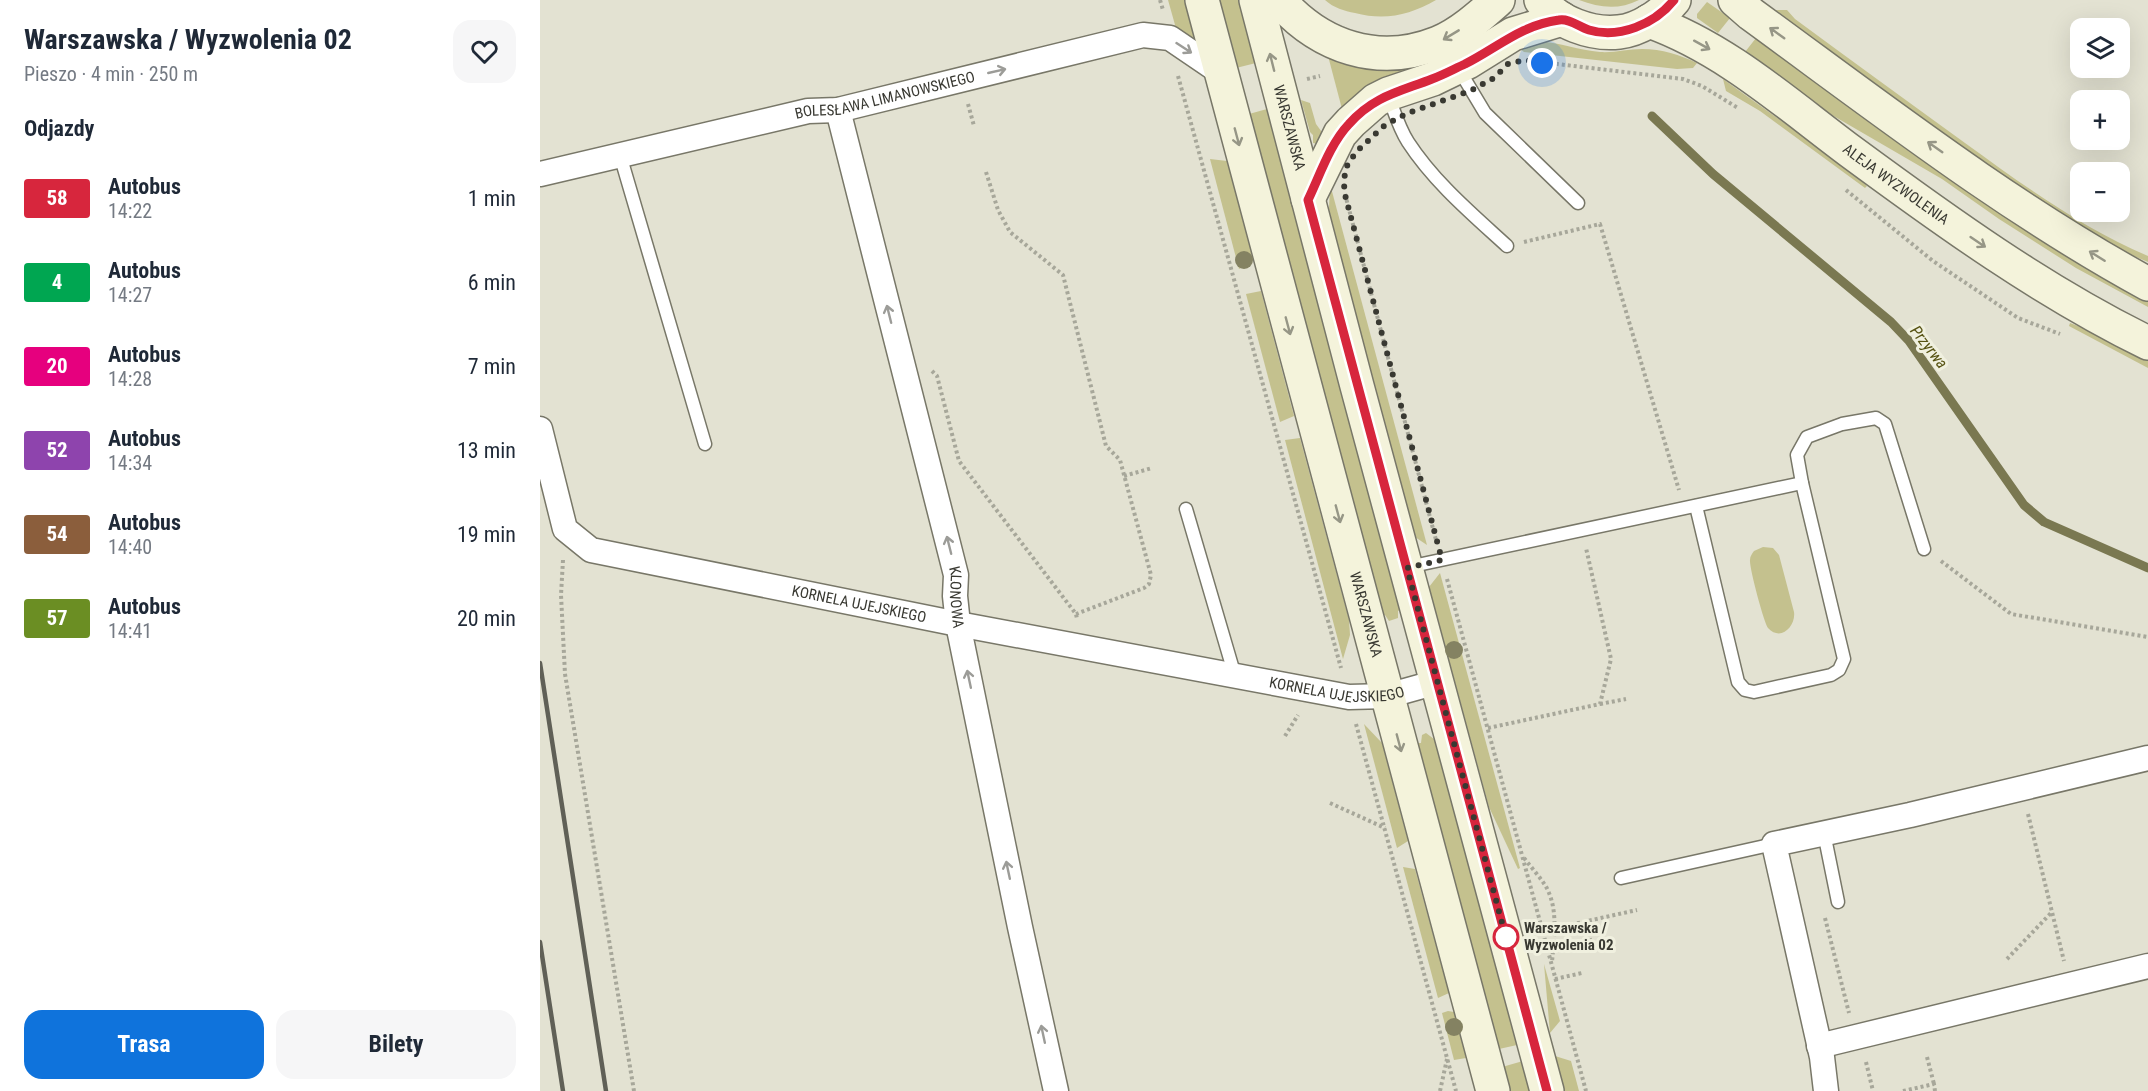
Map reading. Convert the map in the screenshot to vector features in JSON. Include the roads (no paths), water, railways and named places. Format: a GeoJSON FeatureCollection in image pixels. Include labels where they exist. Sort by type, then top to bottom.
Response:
{"type":"FeatureCollection","features":[{"type":"Feature","properties":{"kind":"main road","name":"WARSZAWSKA"},"geometry":{"type":"LineString","coordinates":[[1202,0],[1493,1091]]}},
{"type":"Feature","properties":{"kind":"main road","name":"WARSZAWSKA"},"geometry":{"type":"LineString","coordinates":[[1256,0],[1547,1091]]}},
{"type":"Feature","properties":{"kind":"main road"},"geometry":{"type":"LineString","coordinates":[[1279,0],[1295,18],[1316,33],[1358,51],[1378,54],[1411,50],[1438,43],[1478,18],[1498,0]]}},
{"type":"Feature","properties":{"kind":"main road"},"geometry":{"type":"LineString","coordinates":[[1308,200],[1340,134],[1376,100],[1433,79],[1457,67],[1551,10],[1590,31],[1621,32],[1649,21],[1668,8],[1674,0]]}},
{"type":"Feature","properties":{"kind":"main road"},"geometry":{"type":"LineString","coordinates":[[1735,0],[1874,104],[2020,208],[2107,262],[2148,284]]}},
{"type":"Feature","properties":{"kind":"main road","name":"ALEJA WYZWOLENIA"},"geometry":{"type":"LineString","coordinates":[[1649,21],[1678,32],[1723,57],[1935,214],[2013,265],[2145,340]]}},
{"type":"Feature","properties":{"kind":"street","name":"BOLESŁAWA LIMANOWSKIEGO"},"geometry":{"type":"LineString","coordinates":[[540,174],[808,111],[838,110],[1143,35],[1170,38],[1220,72]]}},
{"type":"Feature","properties":{"kind":"street","name":"KLONOWA"},"geometry":{"type":"LineString","coordinates":[[838,110],[956,575],[955,596],[958,624],[1056,1091]]}},
{"type":"Feature","properties":{"kind":"street","name":"KORNELA UJEJSKIEGO"},"geometry":{"type":"LineString","coordinates":[[540,429],[565,529],[591,550],[958,624],[1349,697],[1387,696],[1437,682]]}},
{"type":"Feature","properties":{"kind":"street"},"geometry":{"type":"LineString","coordinates":[[1826,1091],[1819,1046],[1774,844],[2148,758]]}},
{"type":"Feature","properties":{"kind":"street"},"geometry":{"type":"LineString","coordinates":[[1819,1046],[2148,966]]}},
{"type":"Feature","properties":{"kind":"lane"},"geometry":{"type":"LineString","coordinates":[[1457,67],[1485,113],[1578,203]]}},
{"type":"Feature","properties":{"kind":"lane"},"geometry":{"type":"LineString","coordinates":[[1388,94],[1397,120],[1408,141],[1443,186],[1507,246]]}},
{"type":"Feature","properties":{"kind":"lane"},"geometry":{"type":"LineString","coordinates":[[620,155],[705,444]]}},
{"type":"Feature","properties":{"kind":"lane"},"geometry":{"type":"LineString","coordinates":[[1690,507],[1738,682],[1745,690],[1754,692],[1831,675],[1839,670],[1844,659],[1797,455],[1806,437],[1842,424],[1876,418],[1885,424],[1924,549]]}},
{"type":"Feature","properties":{"kind":"lane"},"geometry":{"type":"LineString","coordinates":[[1407,568],[1802,483]]}},
{"type":"Feature","properties":{"kind":"lane"},"geometry":{"type":"LineString","coordinates":[[1186,509],[1235,676]]}},
{"type":"Feature","properties":{"kind":"lane"},"geometry":{"type":"LineString","coordinates":[[1824,833],[1838,902]]}},
{"type":"Feature","properties":{"kind":"lane"},"geometry":{"type":"LineString","coordinates":[[1621,878],[1774,844]]}},
{"type":"Feature","properties":{"kind":"waterway","name":"Przyrwa"},"geometry":{"type":"LineString","coordinates":[[1652,116],[1713,174],[1891,322],[1909,341],[2024,505],[2044,522],[2148,568]]}},
{"type":"Feature","properties":{"kind":"railway"},"geometry":{"type":"LineString","coordinates":[[540,663],[606,1091]]}},
{"type":"Feature","properties":{"kind":"railway"},"geometry":{"type":"LineString","coordinates":[[540,942],[563,1091]]}},
{"type":"Feature","properties":{"kind":"place","name":"Warszawska / Wyzwolenia 02"},"geometry":{"type":"Point","coordinates":[1506,937]}}]}
